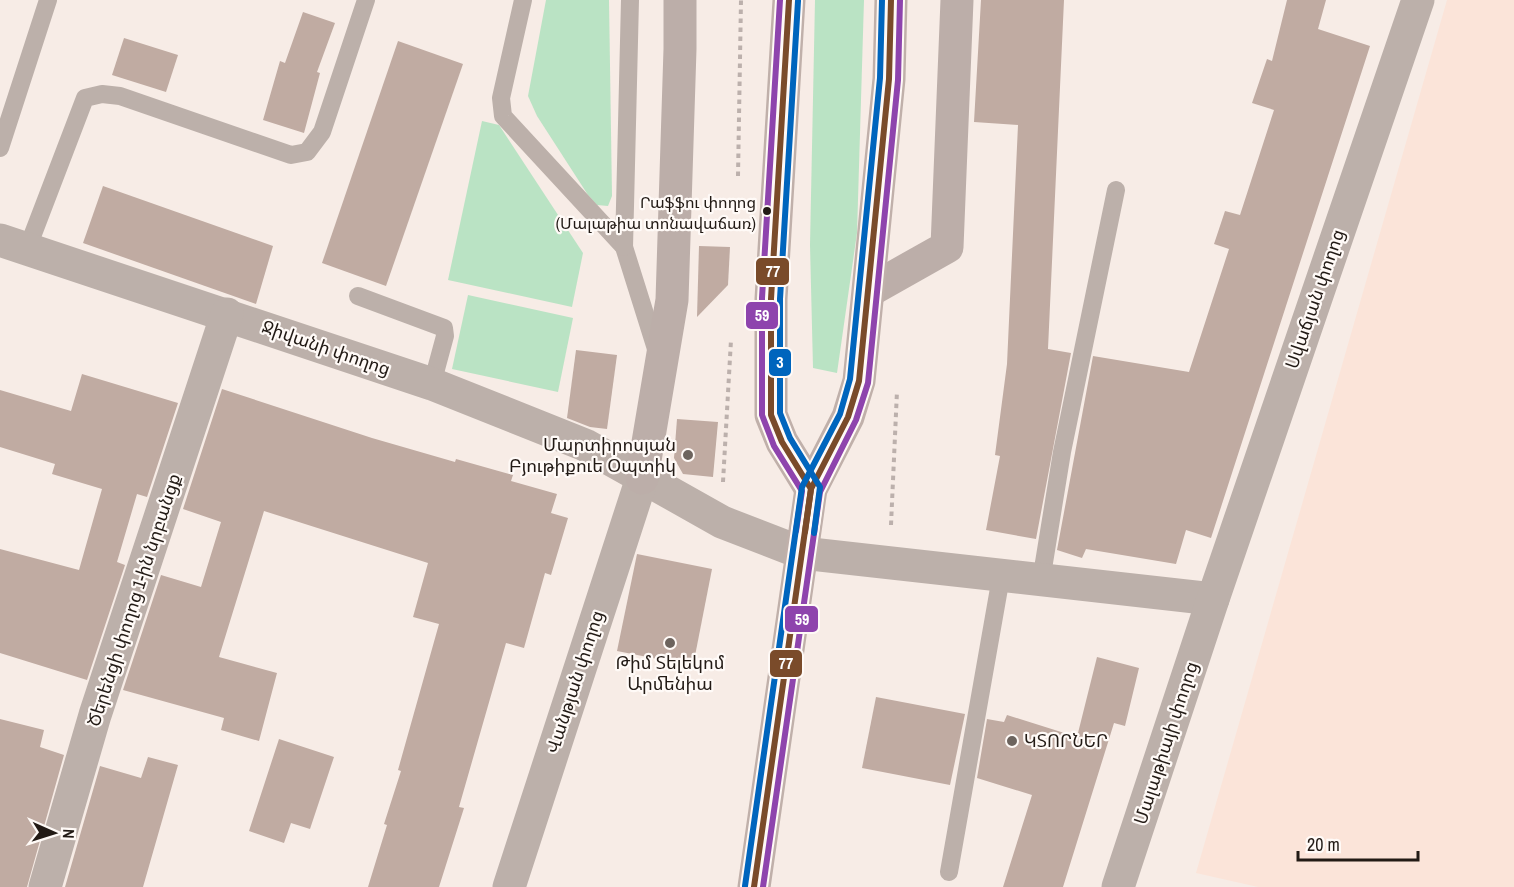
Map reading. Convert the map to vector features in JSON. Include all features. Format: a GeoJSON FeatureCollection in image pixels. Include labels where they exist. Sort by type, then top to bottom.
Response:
{"type":"FeatureCollection","features":[{"type":"Feature","properties":{"kind":"main road"},"geometry":{"type":"LineString","coordinates":[[642,478],[672,300],[680,0]]}},
{"type":"Feature","properties":{"kind":"main road"},"geometry":{"type":"LineString","coordinates":[[789,0],[771,299],[771,415],[782,442],[811,489]]}},
{"type":"Feature","properties":{"kind":"main road"},"geometry":{"type":"LineString","coordinates":[[754,887],[811,489],[851,408],[859,381],[889,79],[891,0]]}},
{"type":"Feature","properties":{"kind":"main road"},"geometry":{"type":"LineString","coordinates":[[869,291],[947,247],[957,0]]}},
{"type":"Feature","properties":{"kind":"street","name":"Սվաճյան փողոց"},"geometry":{"type":"LineString","coordinates":[[1213,599],[1418,0]]}},
{"type":"Feature","properties":{"kind":"street","name":"Ջիվանի փողոց"},"geometry":{"type":"LineString","coordinates":[[14,243],[432,384],[585,445],[722,522],[802,553],[889,565],[1213,599]]}},
{"type":"Feature","properties":{"kind":"street","name":"Ծերենցի փողոց 1-ին նրբանցք"},"geometry":{"type":"LineString","coordinates":[[45,887],[95,715],[227,314]]}},
{"type":"Feature","properties":{"kind":"street","name":"Վանթյան փողոց"},"geometry":{"type":"LineString","coordinates":[[509,887],[642,478]]}},
{"type":"Feature","properties":{"kind":"street","name":"Մալաթիայի փողոց"},"geometry":{"type":"LineString","coordinates":[[1118,887],[1213,599]]}},
{"type":"Feature","properties":{"kind":"lane"},"geometry":{"type":"LineString","coordinates":[[0,148],[48,0]]}},
{"type":"Feature","properties":{"kind":"lane"},"geometry":{"type":"LineString","coordinates":[[14,243],[85,98],[102,94],[120,96],[291,155],[307,152],[322,132],[366,0]]}},
{"type":"Feature","properties":{"kind":"lane"},"geometry":{"type":"LineString","coordinates":[[523,0],[501,98],[503,116],[624,247]]}},
{"type":"Feature","properties":{"kind":"lane"},"geometry":{"type":"LineString","coordinates":[[630,0],[624,247],[662,368]]}},
{"type":"Feature","properties":{"kind":"lane"},"geometry":{"type":"LineString","coordinates":[[1041,581],[1062,452],[1116,190]]}},
{"type":"Feature","properties":{"kind":"lane"},"geometry":{"type":"LineString","coordinates":[[357,296],[444,328],[445,336],[432,384]]}},
{"type":"Feature","properties":{"kind":"lane"},"geometry":{"type":"LineString","coordinates":[[949,872],[1001,576]]}},
{"type":"Feature","properties":{"kind":"path"},"geometry":{"type":"LineString","coordinates":[[889,565],[897,383]]}},
{"type":"Feature","properties":{"kind":"shaded area"},"geometry":{"type":"Polygon","coordinates":[[[1447,0],[1514,0],[1514,887],[1258,887],[1196,873],[1447,0]]]}},
{"type":"Feature","properties":{"kind":"green space"},"geometry":{"type":"Polygon","coordinates":[[[546,0],[609,0],[612,196],[608,206],[597,205],[588,195],[537,116],[528,96],[546,0]]]}},
{"type":"Feature","properties":{"kind":"green space"},"geometry":{"type":"Polygon","coordinates":[[[815,0],[864,0],[857,233],[837,373],[813,368],[810,245],[815,0]]]}},
{"type":"Feature","properties":{"kind":"green space"},"geometry":{"type":"Polygon","coordinates":[[[482,121],[499,125],[583,253],[572,307],[448,280],[482,121]]]}},
{"type":"Feature","properties":{"kind":"green space"},"geometry":{"type":"Polygon","coordinates":[[[468,295],[573,318],[558,392],[452,369],[468,295]]]}},
{"type":"Feature","properties":{"kind":"building"},"geometry":{"type":"Polygon","coordinates":[[[981,0],[1064,0],[1048,349],[1071,353],[1036,539],[986,530],[1000,456],[995,455],[1007,364],[1018,125],[974,122],[981,0]]]}},
{"type":"Feature","properties":{"kind":"building"},"geometry":{"type":"Polygon","coordinates":[[[1287,0],[1326,0],[1318,29],[1370,46],[1211,538],[1186,530],[1176,564],[1086,549],[1082,558],[1057,550],[1093,356],[1189,372],[1229,249],[1214,244],[1225,211],[1240,215],[1274,110],[1252,103],[1267,59],[1272,61],[1287,0]]]}},
{"type":"Feature","properties":{"kind":"building"},"geometry":{"type":"Polygon","coordinates":[[[303,12],[335,23],[317,72],[320,73],[304,133],[263,120],[280,61],[285,63],[303,12]]]}},
{"type":"Feature","properties":{"kind":"building"},"geometry":{"type":"Polygon","coordinates":[[[124,38],[178,55],[166,92],[112,75],[124,38]]]}},
{"type":"Feature","properties":{"kind":"building"},"geometry":{"type":"Polygon","coordinates":[[[398,41],[463,64],[386,286],[322,263],[398,41]]]}},
{"type":"Feature","properties":{"kind":"building"},"geometry":{"type":"Polygon","coordinates":[[[103,186],[273,246],[256,304],[83,243],[103,186]]]}},
{"type":"Feature","properties":{"kind":"building"},"geometry":{"type":"Polygon","coordinates":[[[699,246],[730,247],[728,285],[697,317],[699,246]]]}},
{"type":"Feature","properties":{"kind":"building"},"geometry":{"type":"Polygon","coordinates":[[[576,350],[617,355],[607,429],[590,427],[567,418],[576,350]]]}},
{"type":"Feature","properties":{"kind":"building"},"geometry":{"type":"Polygon","coordinates":[[[82,374],[178,403],[147,497],[137,494],[117,562],[125,565],[87,680],[0,653],[0,549],[79,570],[102,489],[52,474],[55,464],[0,447],[0,390],[71,411],[82,374]]]}},
{"type":"Feature","properties":{"kind":"building"},"geometry":{"type":"Polygon","coordinates":[[[222,389],[372,438],[455,462],[456,459],[513,475],[511,481],[557,494],[551,513],[568,518],[551,575],[545,573],[524,648],[506,643],[459,807],[464,808],[439,887],[368,887],[387,825],[384,824],[401,771],[398,770],[439,624],[413,617],[428,563],[264,511],[219,657],[277,673],[259,741],[221,730],[224,718],[123,690],[161,575],[201,587],[221,522],[183,509],[222,389]]]}},
{"type":"Feature","properties":{"kind":"building"},"geometry":{"type":"Polygon","coordinates":[[[677,419],[718,422],[713,477],[683,474],[674,458],[677,419]]]}},
{"type":"Feature","properties":{"kind":"building"},"geometry":{"type":"Polygon","coordinates":[[[637,554],[712,569],[693,666],[617,651],[637,554]]]}},
{"type":"Feature","properties":{"kind":"building"},"geometry":{"type":"Polygon","coordinates":[[[1097,657],[1139,668],[1125,726],[1114,723],[1063,887],[1003,887],[1032,795],[977,778],[987,719],[1004,722],[1007,715],[1077,737],[1097,657]]]}},
{"type":"Feature","properties":{"kind":"building"},"geometry":{"type":"Polygon","coordinates":[[[876,697],[965,714],[950,785],[862,768],[876,697]]]}},
{"type":"Feature","properties":{"kind":"building"},"geometry":{"type":"Polygon","coordinates":[[[0,719],[44,730],[40,747],[64,755],[27,887],[0,887],[0,719]]]}},
{"type":"Feature","properties":{"kind":"building"},"geometry":{"type":"Polygon","coordinates":[[[279,739],[334,757],[310,829],[291,823],[284,843],[249,831],[279,739]]]}},
{"type":"Feature","properties":{"kind":"building"},"geometry":{"type":"Polygon","coordinates":[[[148,757],[178,765],[143,887],[65,887],[100,766],[141,778],[148,757]]]}},
{"type":"Feature","properties":{"kind":"transit line","name":"59"},"geometry":{"type":"LineString","coordinates":[[780,0],[762,298],[762,415],[774,446],[802,491],[796,531]]}},
{"type":"Feature","properties":{"kind":"transit line","name":"77"},"geometry":{"type":"LineString","coordinates":[[789,0],[771,299],[771,415],[782,442],[811,489],[805,532]]}},
{"type":"Feature","properties":{"kind":"transit line","name":"3"},"geometry":{"type":"LineString","coordinates":[[745,886],[802,487],[840,414],[850,379],[880,78],[882,0]]}},
{"type":"Feature","properties":{"kind":"transit line","name":"77"},"geometry":{"type":"LineString","coordinates":[[754,887],[811,489],[848,417],[859,381],[889,79],[891,0]]}},
{"type":"Feature","properties":{"kind":"transit line","name":"59"},"geometry":{"type":"LineString","coordinates":[[763,887],[820,492],[856,420],[868,383],[898,80],[900,0]]}},
{"type":"Feature","properties":{"kind":"transit line","name":"3"},"geometry":{"type":"LineString","coordinates":[[798,1],[780,299],[780,413],[790,438],[820,487],[814,533]]}},
{"type":"Feature","properties":{"kind":"place","name":"Րաֆֆու փողոց (Մալաթիա տոնավաճառ)"},"geometry":{"type":"Point","coordinates":[767,211]}},
{"type":"Feature","properties":{"kind":"place","name":"Մարտիրոսյան Բյութիքուե Օպտիկ"},"geometry":{"type":"Point","coordinates":[688,455]}},
{"type":"Feature","properties":{"kind":"place","name":"Թիմ Տելեկոմ Արմենիա"},"geometry":{"type":"Point","coordinates":[670,643]}},
{"type":"Feature","properties":{"kind":"place","name":"ԿՏՈՐՆԵՐ"},"geometry":{"type":"Point","coordinates":[1012,741]}}]}
